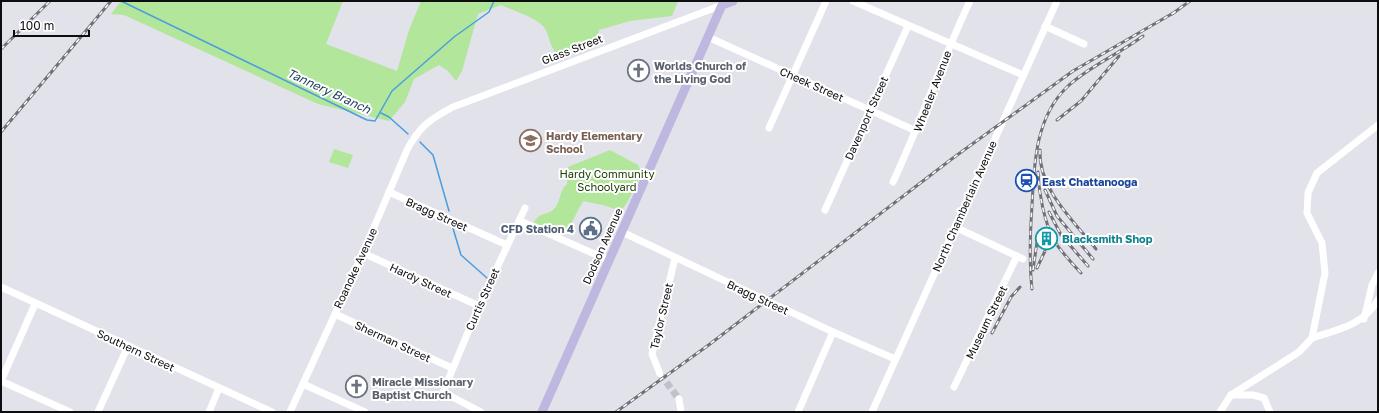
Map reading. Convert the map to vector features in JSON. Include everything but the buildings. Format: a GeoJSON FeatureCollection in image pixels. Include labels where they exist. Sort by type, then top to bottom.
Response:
{"type":"FeatureCollection","features":[{"type":"Feature","properties":{"kind":"main road","name":"Glass Street"},"geometry":{"type":"LineString","coordinates":[[722,3],[733,1]]}},
{"type":"Feature","properties":{"kind":"main road","name":"Dodson Avenue"},"geometry":{"type":"LineString","coordinates":[[542,412],[722,3]]}},
{"type":"Feature","properties":{"kind":"street"},"geometry":{"type":"LineString","coordinates":[[769,128],[826,1]]}},
{"type":"Feature","properties":{"kind":"street"},"geometry":{"type":"LineString","coordinates":[[853,1],[1023,75]]}},
{"type":"Feature","properties":{"kind":"street","name":"Wheeler Avenue"},"geometry":{"type":"LineString","coordinates":[[893,182],[916,131],[950,44],[970,1]]}},
{"type":"Feature","properties":{"kind":"street","name":"North Chamberlain Avenue"},"geometry":{"type":"LineString","coordinates":[[872,412],[1057,1]]}},
{"type":"Feature","properties":{"kind":"street","name":"Glass Street"},"geometry":{"type":"LineString","coordinates":[[422,126],[436,116],[453,107],[722,3]]}},
{"type":"Feature","properties":{"kind":"street","name":"Davenport Street"},"geometry":{"type":"LineString","coordinates":[[825,210],[908,26]]}},
{"type":"Feature","properties":{"kind":"street"},"geometry":{"type":"LineString","coordinates":[[1045,26],[1084,44]]}},
{"type":"Feature","properties":{"kind":"street","name":"Cheek Street"},"geometry":{"type":"LineString","coordinates":[[708,37],[916,131]]}},
{"type":"Feature","properties":{"kind":"street"},"geometry":{"type":"LineString","coordinates":[[1312,338],[1325,273],[1322,243],[1307,213],[1308,193],[1317,172],[1378,125]]}},
{"type":"Feature","properties":{"kind":"street","name":"Roanoke Avenue"},"geometry":{"type":"LineString","coordinates":[[290,412],[363,253],[407,150],[422,126]]}},
{"type":"Feature","properties":{"kind":"street","name":"Bragg Street"},"geometry":{"type":"LineString","coordinates":[[390,192],[507,245]]}},
{"type":"Feature","properties":{"kind":"street","name":"Curtis Street"},"geometry":{"type":"LineString","coordinates":[[481,412],[443,392],[479,306],[525,208]]}},
{"type":"Feature","properties":{"kind":"street"},"geometry":{"type":"LineString","coordinates":[[520,221],[608,260]]}},
{"type":"Feature","properties":{"kind":"street","name":"Museum Street"},"geometry":{"type":"LineString","coordinates":[[954,387],[1020,257],[955,227]]}},
{"type":"Feature","properties":{"kind":"street","name":"Bragg Street"},"geometry":{"type":"LineString","coordinates":[[622,232],[895,360]]}},
{"type":"Feature","properties":{"kind":"street","name":"Hardy Street"},"geometry":{"type":"LineString","coordinates":[[363,253],[479,306]]}},
{"type":"Feature","properties":{"kind":"street","name":"Taylor Street"},"geometry":{"type":"LineString","coordinates":[[660,374],[652,354],[675,258]]}},
{"type":"Feature","properties":{"kind":"street"},"geometry":{"type":"LineString","coordinates":[[1364,319],[1372,285],[1378,273]]}},
{"type":"Feature","properties":{"kind":"street","name":"Southern Street"},"geometry":{"type":"LineString","coordinates":[[1,287],[272,412]]}},
{"type":"Feature","properties":{"kind":"street"},"geometry":{"type":"LineString","coordinates":[[1220,412],[1231,395],[1299,352],[1312,338],[1346,328],[1364,319],[1378,300]]}},
{"type":"Feature","properties":{"kind":"street"},"geometry":{"type":"LineString","coordinates":[[35,304],[1,381],[70,412]]}},
{"type":"Feature","properties":{"kind":"street","name":"Sherman Street"},"geometry":{"type":"LineString","coordinates":[[335,314],[452,368]]}},
{"type":"Feature","properties":{"kind":"street"},"geometry":{"type":"LineString","coordinates":[[798,412],[833,332]]}},
{"type":"Feature","properties":{"kind":"street"},"geometry":{"type":"LineString","coordinates":[[98,412],[128,346]]}},
{"type":"Feature","properties":{"kind":"street"},"geometry":{"type":"LineString","coordinates":[[303,384],[365,412]]}},
{"type":"Feature","properties":{"kind":"street"},"geometry":{"type":"LineString","coordinates":[[209,412],[219,388]]}},
{"type":"Feature","properties":{"kind":"street"},"geometry":{"type":"LineString","coordinates":[[1231,395],[1253,395],[1264,398],[1270,412]]}},
{"type":"Feature","properties":{"kind":"street"},"geometry":{"type":"LineString","coordinates":[[679,399],[680,412]]}},
{"type":"Feature","properties":{"kind":"green space"},"geometry":{"type":"Polygon","coordinates":[[[121,1],[343,1],[326,44],[397,71],[409,30],[421,1],[678,1],[672,16],[630,21],[599,30],[594,46],[559,56],[551,44],[547,32],[539,22],[501,5],[478,14],[462,71],[456,81],[448,71],[439,65],[414,79],[405,102],[389,121],[318,104],[124,15],[111,14],[121,1]]]}},
{"type":"Feature","properties":{"kind":"green space"},"geometry":{"type":"Polygon","coordinates":[[[334,149],[353,155],[348,168],[329,162],[334,149]]]}},
{"type":"Feature","properties":{"kind":"green space","name":"Hardy Community Schoolyard"},"geometry":{"type":"Polygon","coordinates":[[[610,150],[638,165],[642,173],[627,203],[621,211],[603,205],[583,201],[566,233],[534,223],[538,217],[554,209],[558,203],[563,189],[567,184],[568,167],[610,150]]]}},
{"type":"Feature","properties":{"kind":"waterway","name":"Tannery Branch"},"geometry":{"type":"LineString","coordinates":[[121,1],[367,120],[375,121],[392,91],[454,37],[489,12],[494,1]]}},
{"type":"Feature","properties":{"kind":"waterway"},"geometry":{"type":"LineString","coordinates":[[381,113],[389,117],[408,134]]}},
{"type":"Feature","properties":{"kind":"waterway"},"geometry":{"type":"LineString","coordinates":[[420,142],[433,155],[449,211]]}},
{"type":"Feature","properties":{"kind":"waterway"},"geometry":{"type":"LineString","coordinates":[[452,225],[461,255],[487,278]]}},
{"type":"Feature","properties":{"kind":"tunnel"},"geometry":{"type":"LineString","coordinates":[[660,374],[679,399]]}},
{"type":"Feature","properties":{"kind":"railway"},"geometry":{"type":"LineString","coordinates":[[1,49],[50,1]]}},
{"type":"Feature","properties":{"kind":"railway"},"geometry":{"type":"LineString","coordinates":[[1,132],[111,1]]}},
{"type":"Feature","properties":{"kind":"railway"},"geometry":{"type":"LineString","coordinates":[[1172,14],[1190,1]]}},
{"type":"Feature","properties":{"kind":"railway"},"geometry":{"type":"LineString","coordinates":[[616,412],[710,344],[953,158],[1073,71],[1175,12]]}},
{"type":"Feature","properties":{"kind":"railway"},"geometry":{"type":"LineString","coordinates":[[1032,289],[1030,248],[1034,174],[1038,143],[1042,127],[1048,113],[1056,99],[1075,80],[1143,36]]}},
{"type":"Feature","properties":{"kind":"railway"},"geometry":{"type":"LineString","coordinates":[[1057,120],[1081,101],[1119,56]]}},
{"type":"Feature","properties":{"kind":"railway"},"geometry":{"type":"LineString","coordinates":[[1040,150],[1041,164],[1051,191],[1068,216],[1096,249]]}},
{"type":"Feature","properties":{"kind":"railway"},"geometry":{"type":"LineString","coordinates":[[1038,172],[1043,208],[1051,234],[1061,250],[1081,273]]}},
{"type":"Feature","properties":{"kind":"railway"},"geometry":{"type":"LineString","coordinates":[[1045,190],[1057,216],[1093,259]]}},
{"type":"Feature","properties":{"kind":"railway"},"geometry":{"type":"LineString","coordinates":[[1049,212],[1061,235],[1088,266]]}},
{"type":"Feature","properties":{"kind":"railway"},"geometry":{"type":"LineString","coordinates":[[1033,270],[1038,235]]}},
{"type":"Feature","properties":{"kind":"railway"},"geometry":{"type":"LineString","coordinates":[[1037,268],[1045,251]]}},
{"type":"Feature","properties":{"kind":"railway"},"geometry":{"type":"LineString","coordinates":[[992,333],[1011,297],[1020,287]]}},
{"type":"Feature","properties":{"kind":"place","name":"Worlds Church of the Living God"},"geometry":{"type":"Point","coordinates":[638,71]}},
{"type":"Feature","properties":{"kind":"place","name":"Hardy Elementary School"},"geometry":{"type":"Point","coordinates":[531,141]}},
{"type":"Feature","properties":{"kind":"place","name":"East Chattanooga"},"geometry":{"type":"Point","coordinates":[1027,181]}},
{"type":"Feature","properties":{"kind":"place","name":"CFD Station 4"},"geometry":{"type":"Point","coordinates":[590,228]}},
{"type":"Feature","properties":{"kind":"place","name":"Blacksmith Shop"},"geometry":{"type":"Point","coordinates":[1047,238]}},
{"type":"Feature","properties":{"kind":"place","name":"Miracle Missionary Baptist Church"},"geometry":{"type":"Point","coordinates":[357,387]}}]}
